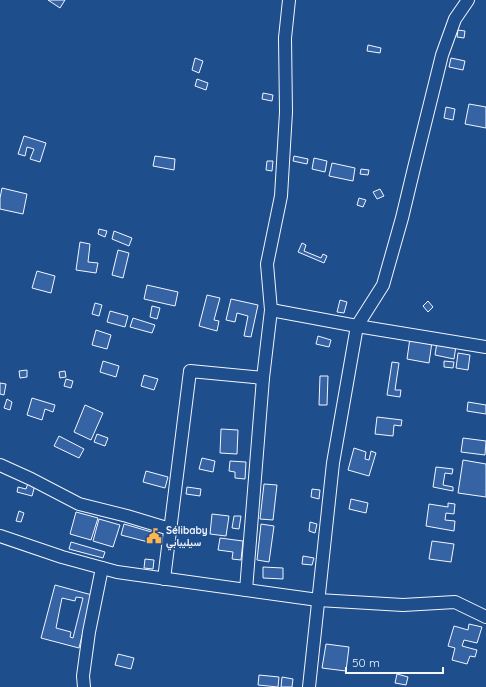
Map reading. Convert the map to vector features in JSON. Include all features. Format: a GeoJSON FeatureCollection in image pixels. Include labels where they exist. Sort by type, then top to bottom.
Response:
{"type":"FeatureCollection","features":[{"type":"Feature","properties":{"kind":"street"},"geometry":{"type":"LineString","coordinates":[[246,590],[263,378],[271,310],[267,264],[281,196],[286,112],[286,38],[289,0]]}},
{"type":"Feature","properties":{"kind":"street"},"geometry":{"type":"LineString","coordinates":[[309,687],[333,463],[357,326],[383,285],[402,218],[442,56],[455,19],[468,0]]}},
{"type":"Feature","properties":{"kind":"street"},"geometry":{"type":"LineString","coordinates":[[271,310],[486,347]]}},
{"type":"Feature","properties":{"kind":"street"},"geometry":{"type":"LineString","coordinates":[[164,579],[190,371],[263,378]]}},
{"type":"Feature","properties":{"kind":"street"},"geometry":{"type":"LineString","coordinates":[[0,465],[79,504],[170,529]]}},
{"type":"Feature","properties":{"kind":"street"},"geometry":{"type":"LineString","coordinates":[[0,536],[62,557],[117,572],[318,600],[403,605],[455,602],[486,617]]}},
{"type":"Feature","properties":{"kind":"street"},"geometry":{"type":"LineString","coordinates":[[84,687],[83,676],[88,640],[102,568]]}},
{"type":"Feature","properties":{"kind":"building"},"geometry":{"type":"Polygon","coordinates":[[[48,0],[65,0],[60,8],[48,0]]]}},
{"type":"Feature","properties":{"kind":"building"},"geometry":{"type":"Polygon","coordinates":[[[458,30],[465,31],[464,38],[457,37],[458,30]]]}},
{"type":"Feature","properties":{"kind":"building"},"geometry":{"type":"Polygon","coordinates":[[[368,45],[381,48],[380,53],[367,51],[368,45]]]}},
{"type":"Feature","properties":{"kind":"building"},"geometry":{"type":"Polygon","coordinates":[[[195,58],[203,61],[199,73],[192,70],[195,58]]]}},
{"type":"Feature","properties":{"kind":"building"},"geometry":{"type":"Polygon","coordinates":[[[451,58],[465,61],[463,70],[449,67],[451,58]]]}},
{"type":"Feature","properties":{"kind":"building"},"geometry":{"type":"Polygon","coordinates":[[[197,79],[208,83],[206,90],[195,86],[197,79]]]}},
{"type":"Feature","properties":{"kind":"building"},"geometry":{"type":"Polygon","coordinates":[[[263,93],[273,95],[272,101],[262,99],[263,93]]]}},
{"type":"Feature","properties":{"kind":"building"},"geometry":{"type":"Polygon","coordinates":[[[469,104],[486,107],[486,128],[465,124],[469,104]]]}},
{"type":"Feature","properties":{"kind":"building"},"geometry":{"type":"Polygon","coordinates":[[[446,107],[455,109],[453,120],[444,118],[446,107]]]}},
{"type":"Feature","properties":{"kind":"building"},"geometry":{"type":"Polygon","coordinates":[[[24,136],[46,143],[40,162],[30,159],[34,149],[27,147],[25,156],[18,154],[24,136]]]}},
{"type":"Feature","properties":{"kind":"building"},"geometry":{"type":"Polygon","coordinates":[[[155,156],[175,159],[174,170],[153,166],[155,156]]]}},
{"type":"Feature","properties":{"kind":"building"},"geometry":{"type":"Polygon","coordinates":[[[294,156],[308,159],[307,164],[293,161],[294,156]]]}},
{"type":"Feature","properties":{"kind":"building"},"geometry":{"type":"Polygon","coordinates":[[[314,158],[327,161],[325,172],[312,169],[314,158]]]}},
{"type":"Feature","properties":{"kind":"building"},"geometry":{"type":"Polygon","coordinates":[[[267,161],[273,161],[272,171],[266,170],[267,161]]]}},
{"type":"Feature","properties":{"kind":"building"},"geometry":{"type":"Polygon","coordinates":[[[332,163],[355,168],[353,181],[329,176],[332,163]]]}},
{"type":"Feature","properties":{"kind":"building"},"geometry":{"type":"Polygon","coordinates":[[[361,169],[369,170],[368,175],[360,174],[361,169]]]}},
{"type":"Feature","properties":{"kind":"building"},"geometry":{"type":"Polygon","coordinates":[[[2,188],[27,194],[23,214],[0,209],[2,188]]]}},
{"type":"Feature","properties":{"kind":"building"},"geometry":{"type":"Polygon","coordinates":[[[380,189],[384,196],[377,199],[373,192],[380,189]]]}},
{"type":"Feature","properties":{"kind":"building"},"geometry":{"type":"Polygon","coordinates":[[[359,198],[366,200],[363,207],[357,205],[359,198]]]}},
{"type":"Feature","properties":{"kind":"building"},"geometry":{"type":"Polygon","coordinates":[[[99,229],[107,231],[105,237],[98,234],[99,229]]]}},
{"type":"Feature","properties":{"kind":"building"},"geometry":{"type":"Polygon","coordinates":[[[114,231],[132,238],[129,246],[112,239],[114,231]]]}},
{"type":"Feature","properties":{"kind":"building"},"geometry":{"type":"Polygon","coordinates":[[[80,242],[90,244],[88,262],[98,263],[96,273],[76,270],[80,242]]]}},
{"type":"Feature","properties":{"kind":"building"},"geometry":{"type":"Polygon","coordinates":[[[302,243],[306,245],[304,251],[321,258],[323,254],[327,256],[324,263],[298,252],[302,243]]]}},
{"type":"Feature","properties":{"kind":"building"},"geometry":{"type":"Polygon","coordinates":[[[118,250],[129,253],[123,278],[112,275],[118,250]]]}},
{"type":"Feature","properties":{"kind":"building"},"geometry":{"type":"Polygon","coordinates":[[[37,271],[55,276],[51,293],[32,288],[37,271]]]}},
{"type":"Feature","properties":{"kind":"building"},"geometry":{"type":"Polygon","coordinates":[[[147,285],[178,292],[175,306],[144,299],[147,285]]]}},
{"type":"Feature","properties":{"kind":"building"},"geometry":{"type":"Polygon","coordinates":[[[207,295],[220,298],[214,320],[219,321],[217,331],[199,326],[207,295]]]}},
{"type":"Feature","properties":{"kind":"building"},"geometry":{"type":"Polygon","coordinates":[[[231,299],[258,305],[251,337],[244,336],[248,316],[237,313],[235,322],[226,320],[231,299]]]}},
{"type":"Feature","properties":{"kind":"building"},"geometry":{"type":"Polygon","coordinates":[[[340,300],[347,302],[344,313],[337,312],[340,300]]]}},
{"type":"Feature","properties":{"kind":"building"},"geometry":{"type":"Polygon","coordinates":[[[428,301],[433,307],[428,312],[423,306],[428,301]]]}},
{"type":"Feature","properties":{"kind":"building"},"geometry":{"type":"Polygon","coordinates":[[[95,303],[102,305],[99,316],[92,314],[95,303]]]}},
{"type":"Feature","properties":{"kind":"building"},"geometry":{"type":"Polygon","coordinates":[[[152,306],[160,308],[157,319],[150,317],[152,306]]]}},
{"type":"Feature","properties":{"kind":"building"},"geometry":{"type":"Polygon","coordinates":[[[110,311],[128,316],[125,327],[107,322],[110,311]]]}},
{"type":"Feature","properties":{"kind":"building"},"geometry":{"type":"Polygon","coordinates":[[[133,318],[155,325],[152,333],[130,327],[133,318]]]}},
{"type":"Feature","properties":{"kind":"building"},"geometry":{"type":"Polygon","coordinates":[[[96,330],[111,335],[107,349],[92,345],[96,330]]]}},
{"type":"Feature","properties":{"kind":"building"},"geometry":{"type":"Polygon","coordinates":[[[318,336],[331,340],[329,347],[316,344],[318,336]]]}},
{"type":"Feature","properties":{"kind":"building"},"geometry":{"type":"Polygon","coordinates":[[[410,338],[432,342],[429,363],[407,359],[410,338]]]}},
{"type":"Feature","properties":{"kind":"building"},"geometry":{"type":"Polygon","coordinates":[[[437,342],[456,346],[454,359],[435,355],[437,342]]]}},
{"type":"Feature","properties":{"kind":"building"},"geometry":{"type":"Polygon","coordinates":[[[458,353],[470,355],[468,370],[456,368],[458,353]]]}},
{"type":"Feature","properties":{"kind":"building"},"geometry":{"type":"Polygon","coordinates":[[[103,361],[119,366],[116,377],[100,372],[103,361]]]}},
{"type":"Feature","properties":{"kind":"building"},"geometry":{"type":"Polygon","coordinates":[[[444,361],[454,362],[453,368],[444,367],[444,361]]]}},
{"type":"Feature","properties":{"kind":"building"},"geometry":{"type":"Polygon","coordinates":[[[392,362],[399,363],[395,390],[401,390],[400,397],[387,395],[392,362]]]}},
{"type":"Feature","properties":{"kind":"building"},"geometry":{"type":"Polygon","coordinates":[[[27,370],[27,377],[20,378],[19,371],[27,370]]]}},
{"type":"Feature","properties":{"kind":"building"},"geometry":{"type":"Polygon","coordinates":[[[65,371],[66,377],[60,378],[59,372],[65,371]]]}},
{"type":"Feature","properties":{"kind":"building"},"geometry":{"type":"Polygon","coordinates":[[[144,375],[158,379],[154,390],[141,386],[144,375]]]}},
{"type":"Feature","properties":{"kind":"building"},"geometry":{"type":"Polygon","coordinates":[[[320,376],[328,376],[327,405],[319,405],[320,376]]]}},
{"type":"Feature","properties":{"kind":"building"},"geometry":{"type":"Polygon","coordinates":[[[66,379],[73,381],[71,388],[64,386],[66,379]]]}},
{"type":"Feature","properties":{"kind":"building"},"geometry":{"type":"Polygon","coordinates":[[[0,383],[6,384],[4,395],[0,394],[0,383]]]}},
{"type":"Feature","properties":{"kind":"building"},"geometry":{"type":"Polygon","coordinates":[[[32,398],[55,405],[53,412],[45,409],[42,420],[27,415],[32,398]]]}},
{"type":"Feature","properties":{"kind":"building"},"geometry":{"type":"Polygon","coordinates":[[[7,399],[12,402],[10,410],[4,408],[7,399]]]}},
{"type":"Feature","properties":{"kind":"building"},"geometry":{"type":"Polygon","coordinates":[[[468,402],[486,405],[486,414],[467,411],[468,402]]]}},
{"type":"Feature","properties":{"kind":"building"},"geometry":{"type":"Polygon","coordinates":[[[85,405],[103,413],[91,440],[74,432],[85,405]]]}},
{"type":"Feature","properties":{"kind":"building"},"geometry":{"type":"Polygon","coordinates":[[[377,417],[402,420],[401,426],[394,425],[393,436],[375,434],[377,417]]]}},
{"type":"Feature","properties":{"kind":"building"},"geometry":{"type":"Polygon","coordinates":[[[221,429],[238,430],[237,454],[220,453],[221,429]]]}},
{"type":"Feature","properties":{"kind":"building"},"geometry":{"type":"Polygon","coordinates":[[[97,434],[108,438],[105,446],[94,442],[97,434]]]}},
{"type":"Feature","properties":{"kind":"building"},"geometry":{"type":"Polygon","coordinates":[[[59,436],[84,449],[79,458],[54,446],[59,436]]]}},
{"type":"Feature","properties":{"kind":"building"},"geometry":{"type":"Polygon","coordinates":[[[463,438],[486,441],[485,455],[461,452],[463,438]]]}},
{"type":"Feature","properties":{"kind":"building"},"geometry":{"type":"Polygon","coordinates":[[[354,448],[366,452],[365,459],[369,460],[371,451],[376,453],[369,476],[348,470],[354,448]]]}},
{"type":"Feature","properties":{"kind":"building"},"geometry":{"type":"Polygon","coordinates":[[[202,458],[215,461],[213,472],[199,469],[202,458]]]}},
{"type":"Feature","properties":{"kind":"building"},"geometry":{"type":"Polygon","coordinates":[[[463,460],[486,464],[486,497],[458,493],[463,460]]]}},
{"type":"Feature","properties":{"kind":"building"},"geometry":{"type":"Polygon","coordinates":[[[230,461],[246,462],[245,479],[235,478],[235,472],[229,471],[230,461]]]}},
{"type":"Feature","properties":{"kind":"building"},"geometry":{"type":"Polygon","coordinates":[[[436,467],[453,469],[452,474],[445,473],[443,485],[453,487],[453,491],[433,487],[436,467]]]}},
{"type":"Feature","properties":{"kind":"building"},"geometry":{"type":"Polygon","coordinates":[[[146,471],[168,477],[165,488],[143,482],[146,471]]]}},
{"type":"Feature","properties":{"kind":"building"},"geometry":{"type":"Polygon","coordinates":[[[28,483],[35,485],[32,496],[17,492],[18,487],[26,489],[28,483]]]}},
{"type":"Feature","properties":{"kind":"building"},"geometry":{"type":"Polygon","coordinates":[[[264,484],[277,485],[273,520],[260,519],[264,484]]]}},
{"type":"Feature","properties":{"kind":"building"},"geometry":{"type":"Polygon","coordinates":[[[187,487],[201,489],[200,496],[186,494],[187,487]]]}},
{"type":"Feature","properties":{"kind":"building"},"geometry":{"type":"Polygon","coordinates":[[[312,489],[320,490],[319,499],[311,497],[312,489]]]}},
{"type":"Feature","properties":{"kind":"building"},"geometry":{"type":"Polygon","coordinates":[[[351,499],[368,503],[366,513],[349,509],[351,499]]]}},
{"type":"Feature","properties":{"kind":"building"},"geometry":{"type":"Polygon","coordinates":[[[448,503],[455,504],[454,514],[446,513],[445,520],[455,521],[454,531],[426,526],[429,504],[448,507],[448,503]]]}},
{"type":"Feature","properties":{"kind":"building"},"geometry":{"type":"Polygon","coordinates":[[[19,511],[24,513],[21,522],[16,521],[19,511]]]}},
{"type":"Feature","properties":{"kind":"building"},"geometry":{"type":"Polygon","coordinates":[[[76,512],[98,518],[91,540],[70,534],[76,512]]]}},
{"type":"Feature","properties":{"kind":"building"},"geometry":{"type":"Polygon","coordinates":[[[212,514],[229,516],[226,536],[210,534],[212,514]]]}},
{"type":"Feature","properties":{"kind":"building"},"geometry":{"type":"Polygon","coordinates":[[[234,516],[241,516],[239,529],[232,528],[234,516]]]}},
{"type":"Feature","properties":{"kind":"building"},"geometry":{"type":"Polygon","coordinates":[[[99,519],[120,525],[113,547],[93,541],[99,519]]]}},
{"type":"Feature","properties":{"kind":"building"},"geometry":{"type":"Polygon","coordinates":[[[310,522],[317,524],[315,533],[309,531],[310,522]]]}},
{"type":"Feature","properties":{"kind":"building"},"geometry":{"type":"Polygon","coordinates":[[[124,524],[155,533],[152,543],[121,535],[124,524]]]}},
{"type":"Feature","properties":{"kind":"building"},"geometry":{"type":"Polygon","coordinates":[[[261,524],[274,526],[269,562],[257,560],[261,524]]]}},
{"type":"Feature","properties":{"kind":"building"},"geometry":{"type":"Polygon","coordinates":[[[220,538],[243,541],[241,560],[232,559],[233,552],[218,550],[220,538]]]}},
{"type":"Feature","properties":{"kind":"building"},"geometry":{"type":"Polygon","coordinates":[[[432,541],[454,544],[451,562],[429,559],[432,541]]]}},
{"type":"Feature","properties":{"kind":"building"},"geometry":{"type":"Polygon","coordinates":[[[71,542],[105,552],[103,558],[69,549],[71,542]]]}},
{"type":"Feature","properties":{"kind":"building"},"geometry":{"type":"Polygon","coordinates":[[[303,556],[314,558],[312,565],[302,564],[303,556]]]}},
{"type":"Feature","properties":{"kind":"building"},"geometry":{"type":"Polygon","coordinates":[[[145,559],[154,560],[153,569],[144,568],[145,559]]]}},
{"type":"Feature","properties":{"kind":"building"},"geometry":{"type":"Polygon","coordinates":[[[263,567],[283,568],[283,579],[263,578],[263,567]]]}},
{"type":"Feature","properties":{"kind":"building"},"geometry":{"type":"Polygon","coordinates":[[[55,585],[92,595],[79,648],[41,638],[55,585]],[[76,597],[75,601],[62,598],[56,628],[71,632],[70,637],[73,638],[83,598],[76,597]]]}},
{"type":"Feature","properties":{"kind":"building"},"geometry":{"type":"Polygon","coordinates":[[[469,624],[482,627],[477,643],[464,640],[462,646],[477,650],[475,657],[470,656],[467,664],[452,660],[455,648],[448,646],[454,626],[468,630],[469,624]]]}},
{"type":"Feature","properties":{"kind":"building"},"geometry":{"type":"Polygon","coordinates":[[[326,644],[349,647],[346,671],[322,668],[326,644]]]}},
{"type":"Feature","properties":{"kind":"building"},"geometry":{"type":"Polygon","coordinates":[[[118,654],[134,658],[131,669],[115,665],[118,654]]]}},
{"type":"Feature","properties":{"kind":"building"},"geometry":{"type":"Polygon","coordinates":[[[397,674],[408,677],[406,685],[395,683],[397,674]]]}},
{"type":"Feature","properties":{"kind":"building"},"geometry":{"type":"Polygon","coordinates":[[[259,675],[279,677],[278,687],[258,685],[259,675]]]}},
{"type":"Feature","properties":{"kind":"building"},"geometry":{"type":"Polygon","coordinates":[[[282,677],[293,679],[292,687],[281,687],[282,677]]]}},
{"type":"Feature","properties":{"kind":"place","name":"Sélibaby سيليبابي"},"geometry":{"type":"Point","coordinates":[154,536]}}]}
